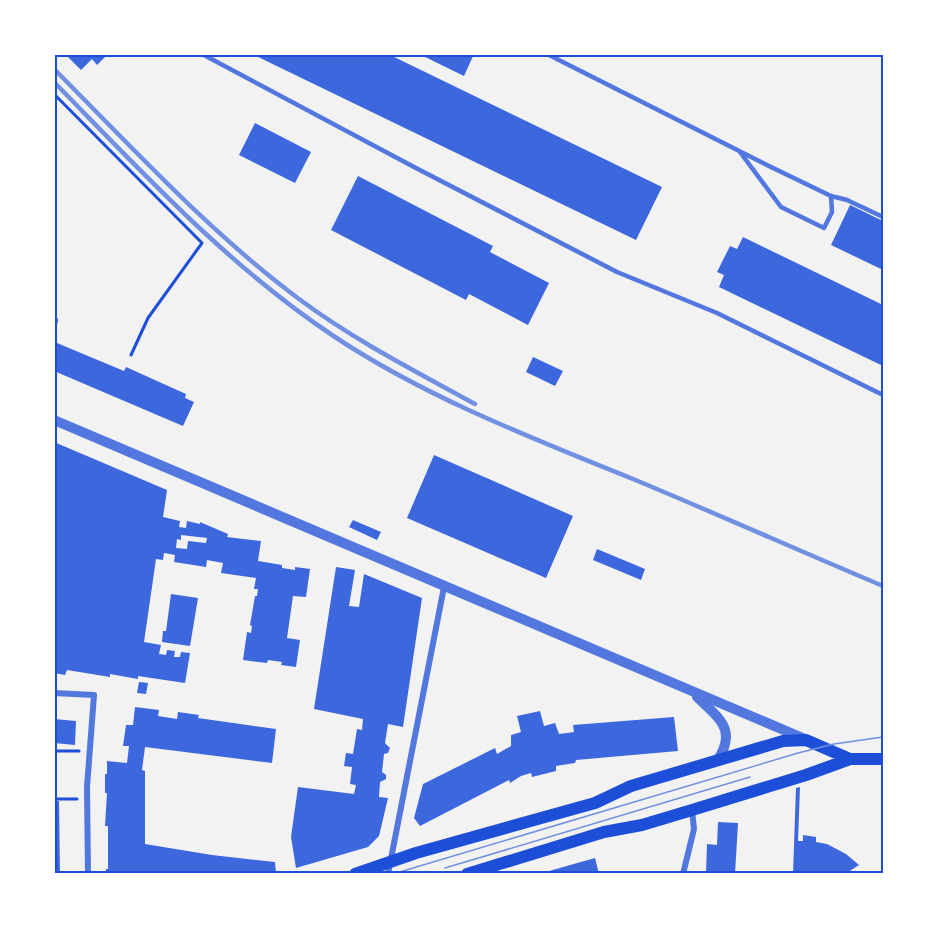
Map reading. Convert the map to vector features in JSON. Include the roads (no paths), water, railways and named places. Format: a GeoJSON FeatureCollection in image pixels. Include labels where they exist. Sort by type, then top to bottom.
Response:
{"type":"FeatureCollection","features":[{"type":"Feature","properties":{"kind":"main road"},"geometry":{"type":"LineString","coordinates":[[355,874],[389,868],[595,802],[631,786],[783,741],[806,740],[850,759]]}},
{"type":"Feature","properties":{"kind":"main road"},"geometry":{"type":"LineString","coordinates":[[467,874],[604,832],[642,825],[692,810],[850,759],[883,759]]}},
{"type":"Feature","properties":{"kind":"street"},"geometry":{"type":"LineString","coordinates":[[54,420],[806,740]]}},
{"type":"Feature","properties":{"kind":"street"},"geometry":{"type":"LineString","coordinates":[[389,868],[444,587]]}},
{"type":"Feature","properties":{"kind":"street"},"geometry":{"type":"LineString","coordinates":[[690,691],[720,718],[726,735],[725,749],[717,761]]}},
{"type":"Feature","properties":{"kind":"street"},"geometry":{"type":"LineString","coordinates":[[54,693],[94,695],[88,799],[88,874]]}},
{"type":"Feature","properties":{"kind":"street"},"geometry":{"type":"LineString","coordinates":[[683,874],[694,828],[692,810]]}},
{"type":"Feature","properties":{"kind":"lane"},"geometry":{"type":"LineString","coordinates":[[202,54],[617,272],[717,313],[883,395]]}},
{"type":"Feature","properties":{"kind":"lane"},"geometry":{"type":"LineString","coordinates":[[548,54],[831,196],[847,200],[883,217]]}},
{"type":"Feature","properties":{"kind":"lane"},"geometry":{"type":"LineString","coordinates":[[738,150],[781,207],[824,228],[832,212],[831,196]]}},
{"type":"Feature","properties":{"kind":"lane"},"geometry":{"type":"LineString","coordinates":[[54,318],[56,320],[54,328]]}},
{"type":"Feature","properties":{"kind":"tram line"},"geometry":{"type":"LineString","coordinates":[[393,874],[798,753],[834,744],[883,737]]}},
{"type":"Feature","properties":{"kind":"tram line"},"geometry":{"type":"LineString","coordinates":[[445,868],[750,777]]}},
{"type":"Feature","properties":{"kind":"railway"},"geometry":{"type":"LineString","coordinates":[[54,69],[203,218],[266,273],[341,328],[475,404]]}},
{"type":"Feature","properties":{"kind":"railway"},"geometry":{"type":"LineString","coordinates":[[54,82],[154,184],[223,249],[296,310],[370,359],[481,416],[883,586]]}}]}
